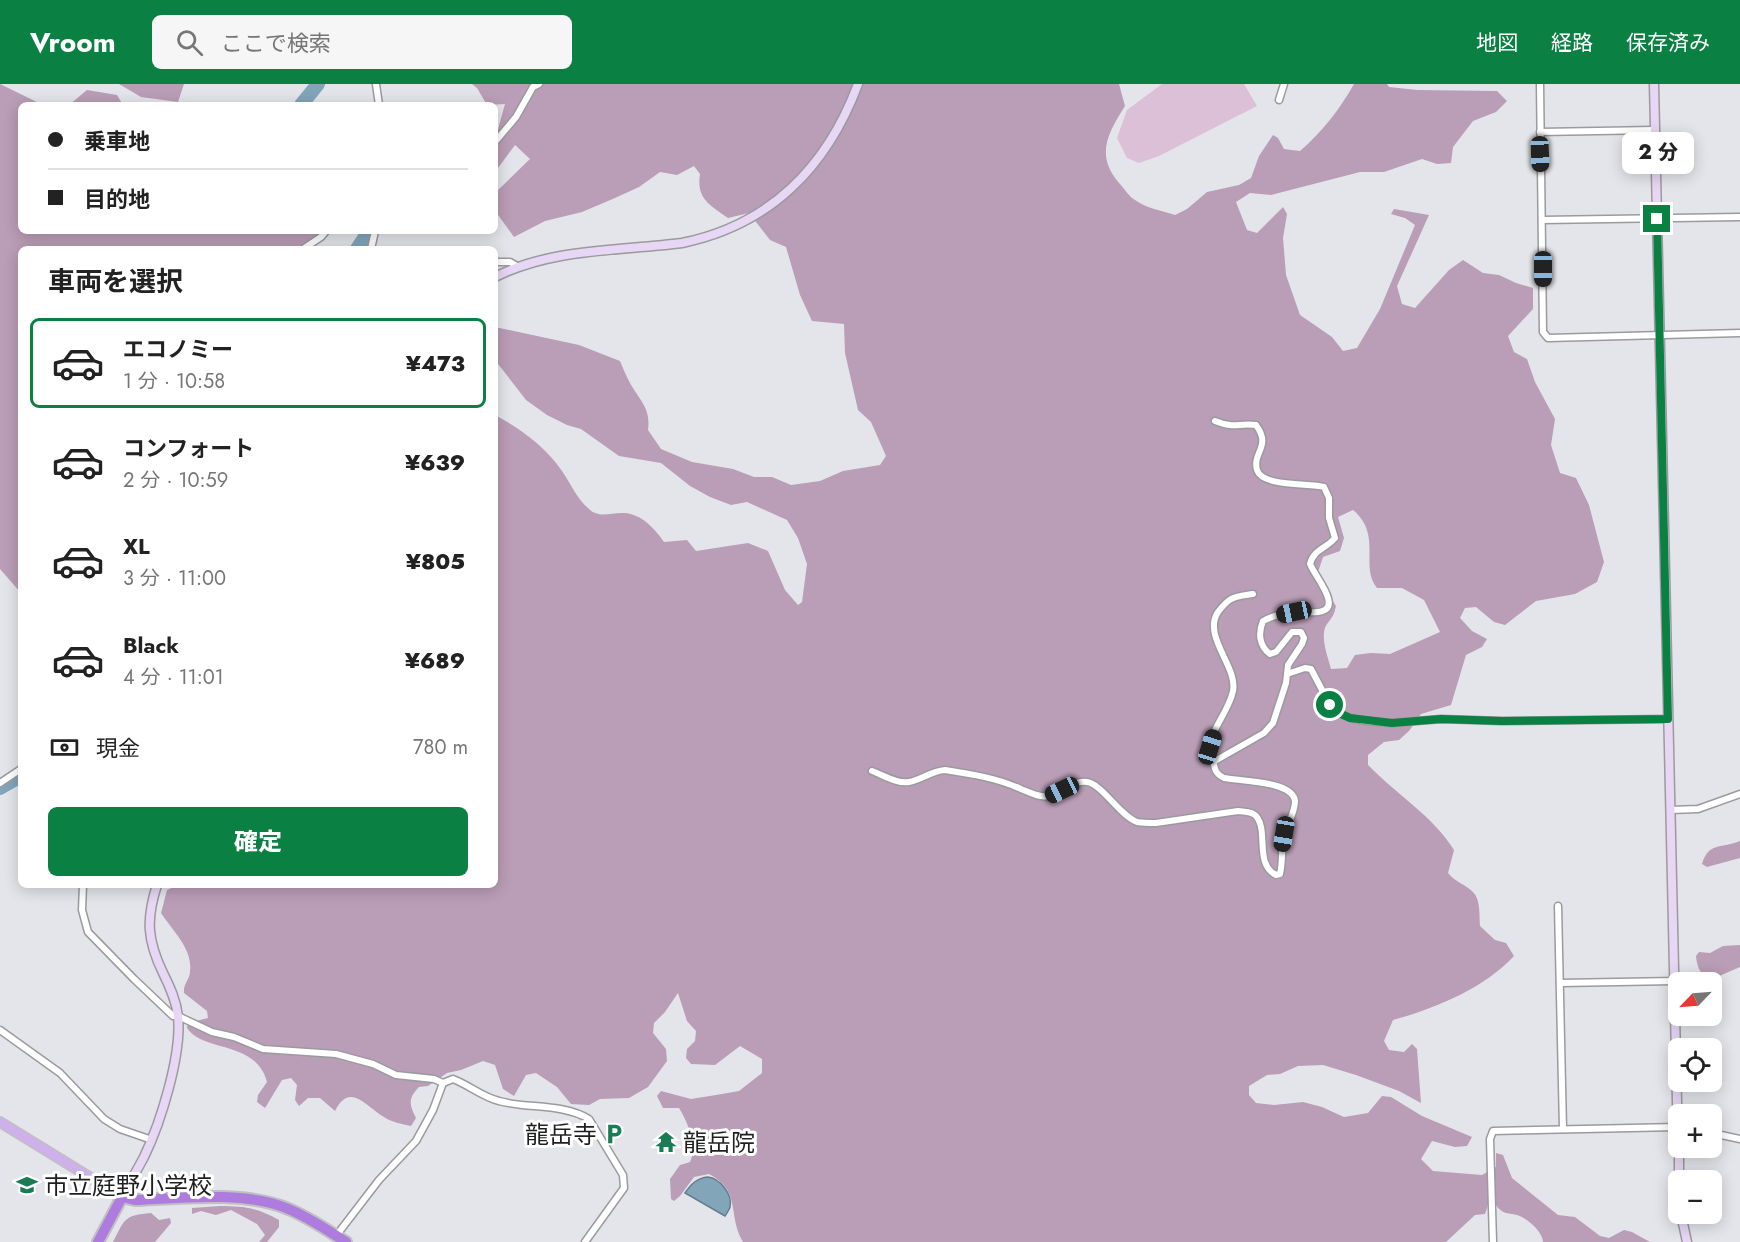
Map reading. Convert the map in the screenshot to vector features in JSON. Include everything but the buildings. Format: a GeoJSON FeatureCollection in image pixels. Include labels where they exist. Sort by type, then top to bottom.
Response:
{"type":"FeatureCollection","features":[{"type":"Feature","properties":{"kind":"highway"},"geometry":{"type":"LineString","coordinates":[[98,1242],[122,1197],[135,1200],[238,1197],[263,1201],[285,1207],[341,1239]]}},
{"type":"Feature","properties":{"kind":"main road"},"geometry":{"type":"LineString","coordinates":[[0,1122],[122,1197]]}},
{"type":"Feature","properties":{"kind":"street"},"geometry":{"type":"LineString","coordinates":[[376,84],[379,102]]}},
{"type":"Feature","properties":{"kind":"street"},"geometry":{"type":"LineString","coordinates":[[498,138],[516,117],[533,87],[539,84]]}},
{"type":"Feature","properties":{"kind":"street"},"geometry":{"type":"LineString","coordinates":[[498,276],[517,266],[564,256],[703,239],[745,222],[790,191],[813,166],[836,134],[858,84]]}},
{"type":"Feature","properties":{"kind":"street"},"geometry":{"type":"LineString","coordinates":[[1279,100],[1284,84]]}},
{"type":"Feature","properties":{"kind":"street"},"geometry":{"type":"LineString","coordinates":[[1540,84],[1543,332],[1548,338],[1740,333]]}},
{"type":"Feature","properties":{"kind":"street"},"geometry":{"type":"LineString","coordinates":[[1654,84],[1675,972]]}},
{"type":"Feature","properties":{"kind":"street"},"geometry":{"type":"LineString","coordinates":[[1540,132],[1655,130]]}},
{"type":"Feature","properties":{"kind":"street"},"geometry":{"type":"LineString","coordinates":[[1542,220],[1740,217]]}},
{"type":"Feature","properties":{"kind":"street"},"geometry":{"type":"LineString","coordinates":[[308,246],[324,234]]}},
{"type":"Feature","properties":{"kind":"street"},"geometry":{"type":"LineString","coordinates":[[498,262],[510,262],[517,266]]}},
{"type":"Feature","properties":{"kind":"street"},"geometry":{"type":"LineString","coordinates":[[1214,762],[1264,734],[1273,723],[1286,683],[1288,665],[1304,638],[1301,632],[1292,632],[1276,652],[1270,654],[1266,652],[1259,630],[1263,621],[1268,618],[1294,612],[1314,614],[1327,608],[1329,600],[1310,564],[1314,553],[1335,538],[1329,518],[1329,498],[1324,488],[1314,484],[1276,482],[1260,475],[1257,462],[1263,442],[1261,432],[1256,425],[1247,424],[1234,427],[1215,421]]}},
{"type":"Feature","properties":{"kind":"street"},"geometry":{"type":"LineString","coordinates":[[872,771],[897,781],[908,782],[936,771],[953,771],[1006,782],[1036,795],[1048,797],[1077,783],[1088,782],[1097,787],[1122,813],[1142,822],[1156,823],[1238,812],[1251,813],[1257,816],[1263,854],[1268,867],[1276,875],[1280,874],[1284,834],[1294,810],[1295,800],[1291,793],[1272,784],[1224,778],[1214,770],[1210,747],[1234,685],[1214,626],[1215,618],[1227,600],[1234,596],[1253,594]]}},
{"type":"Feature","properties":{"kind":"street"},"geometry":{"type":"LineString","coordinates":[[1287,674],[1305,668],[1311,669],[1330,705],[1339,713],[1365,721],[1392,723],[1441,719],[1502,721],[1668,719]]}},
{"type":"Feature","properties":{"kind":"street"},"geometry":{"type":"LineString","coordinates":[[0,783],[18,771]]}},
{"type":"Feature","properties":{"kind":"street"},"geometry":{"type":"LineString","coordinates":[[1671,810],[1698,809],[1740,794]]}},
{"type":"Feature","properties":{"kind":"street"},"geometry":{"type":"LineString","coordinates":[[83,888],[84,922],[93,939],[173,1016],[263,1049],[336,1054],[373,1064],[396,1075],[434,1079],[443,1083],[453,1079],[497,1101],[551,1107],[590,1119],[625,1182],[624,1188],[585,1242]]}},
{"type":"Feature","properties":{"kind":"street"},"geometry":{"type":"LineString","coordinates":[[122,1197],[152,1140],[179,1037],[176,1004],[158,963],[149,932],[149,916],[156,888]]}},
{"type":"Feature","properties":{"kind":"street"},"geometry":{"type":"LineString","coordinates":[[1558,906],[1563,1129]]}},
{"type":"Feature","properties":{"kind":"street"},"geometry":{"type":"LineString","coordinates":[[1560,983],[1668,981]]}},
{"type":"Feature","properties":{"kind":"street"},"geometry":{"type":"LineString","coordinates":[[1676,1026],[1678,1104]]}},
{"type":"Feature","properties":{"kind":"street"},"geometry":{"type":"LineString","coordinates":[[0,1030],[60,1073],[104,1119],[120,1129],[152,1140]]}},
{"type":"Feature","properties":{"kind":"street"},"geometry":{"type":"LineString","coordinates":[[341,1239],[379,1180],[416,1140],[433,1110],[443,1083]]}},
{"type":"Feature","properties":{"kind":"street"},"geometry":{"type":"LineString","coordinates":[[1493,1242],[1490,1139],[1493,1131],[1668,1127]]}},
{"type":"Feature","properties":{"kind":"street"},"geometry":{"type":"LineString","coordinates":[[1722,1135],[1740,1139]]}},
{"type":"Feature","properties":{"kind":"street"},"geometry":{"type":"LineString","coordinates":[[1683,1224],[1687,1242]]}},
{"type":"Feature","properties":{"kind":"shaded area"},"geometry":{"type":"Polygon","coordinates":[[[0,84],[37,102],[18,102],[18,234],[318,234],[300,246],[18,246],[18,590],[0,569],[0,84]]]}},
{"type":"Feature","properties":{"kind":"shaded area"},"geometry":{"type":"Polygon","coordinates":[[[119,84],[184,84],[178,102],[141,97],[119,84]]]}},
{"type":"Feature","properties":{"kind":"shaded area"},"geometry":{"type":"Polygon","coordinates":[[[472,84],[1119,84],[1125,106],[1109,135],[1107,163],[1119,183],[1133,199],[1175,215],[1187,209],[1207,192],[1239,185],[1251,178],[1259,156],[1273,135],[1278,138],[1284,149],[1300,151],[1330,120],[1354,84],[1387,84],[1389,87],[1417,90],[1497,91],[1507,101],[1496,112],[1473,121],[1453,147],[1451,163],[1437,164],[1422,159],[1384,172],[1360,172],[1271,195],[1250,193],[1236,202],[1247,230],[1257,233],[1283,207],[1287,214],[1283,238],[1286,275],[1300,315],[1332,337],[1343,351],[1357,348],[1380,309],[1415,225],[1405,218],[1391,214],[1394,209],[1429,215],[1397,286],[1402,304],[1415,308],[1449,270],[1463,260],[1483,273],[1499,275],[1533,288],[1533,309],[1508,336],[1514,352],[1527,359],[1535,382],[1555,419],[1551,445],[1560,473],[1576,478],[1589,505],[1604,562],[1597,582],[1575,594],[1536,601],[1505,625],[1494,622],[1476,607],[1465,608],[1460,618],[1472,631],[1487,639],[1482,647],[1466,655],[1451,705],[1421,714],[1409,731],[1399,740],[1384,742],[1368,755],[1368,765],[1436,826],[1454,850],[1448,873],[1476,895],[1480,926],[1495,940],[1506,943],[1514,956],[1488,978],[1458,996],[1426,1010],[1393,1020],[1384,1041],[1389,1050],[1404,1052],[1412,1044],[1417,1049],[1421,1103],[1399,1091],[1323,1065],[1298,1066],[1280,1074],[1267,1075],[1249,1086],[1249,1095],[1256,1103],[1274,1105],[1303,1102],[1322,1107],[1344,1117],[1368,1113],[1382,1096],[1391,1097],[1422,1116],[1472,1137],[1467,1146],[1455,1147],[1432,1141],[1421,1159],[1433,1171],[1482,1175],[1496,1167],[1496,1153],[1503,1155],[1512,1178],[1558,1215],[1575,1217],[1600,1236],[1609,1238],[1624,1230],[1650,1242],[1543,1242],[1534,1226],[1525,1219],[1503,1212],[1496,1205],[1488,1205],[1485,1214],[1475,1215],[1446,1242],[743,1242],[726,1188],[709,1174],[694,1177],[680,1196],[674,1201],[671,1199],[670,1179],[680,1165],[690,1162],[693,1149],[689,1127],[679,1108],[663,1108],[657,1096],[661,1091],[691,1099],[739,1091],[762,1073],[762,1059],[740,1046],[715,1065],[691,1064],[686,1058],[687,1049],[695,1041],[696,1031],[687,1021],[678,993],[654,1023],[653,1033],[666,1049],[667,1061],[648,1087],[629,1098],[600,1099],[589,1105],[571,1104],[557,1087],[536,1073],[526,1075],[514,1096],[503,1089],[495,1065],[483,1061],[447,1073],[428,1086],[419,1087],[411,1098],[416,1118],[411,1126],[387,1119],[365,1103],[352,1097],[341,1102],[335,1111],[320,1098],[308,1098],[299,1106],[295,1100],[297,1085],[291,1078],[282,1080],[265,1108],[257,1102],[258,1095],[267,1082],[261,1069],[252,1059],[205,1041],[195,1036],[187,1028],[188,1021],[208,1018],[207,1011],[184,993],[190,974],[190,963],[185,947],[161,913],[167,890],[171,888],[498,888],[498,417],[523,432],[548,454],[581,501],[593,512],[597,514],[624,513],[637,516],[652,527],[664,542],[687,540],[696,551],[748,543],[768,551],[785,590],[798,605],[802,602],[807,564],[798,538],[787,520],[747,502],[731,505],[710,497],[690,486],[661,463],[619,456],[581,429],[547,415],[526,400],[498,364],[498,328],[579,345],[620,361],[644,405],[648,416],[648,430],[661,449],[692,462],[733,469],[754,477],[772,477],[791,485],[820,481],[843,471],[880,465],[886,456],[871,422],[858,410],[845,353],[844,324],[812,321],[800,295],[786,247],[770,240],[749,213],[728,218],[710,205],[702,195],[699,183],[700,174],[694,166],[677,175],[660,172],[639,187],[615,198],[582,212],[545,221],[514,237],[498,215],[498,190],[530,159],[515,145],[498,168],[498,129],[505,104],[485,102],[472,84]],[[1353,510],[1338,517],[1344,538],[1340,551],[1323,557],[1317,575],[1336,606],[1324,634],[1331,669],[1347,668],[1355,655],[1390,654],[1440,632],[1424,600],[1402,588],[1377,588],[1370,570],[1367,530],[1353,510]]]}},
{"type":"Feature","properties":{"kind":"shaded area"},"geometry":{"type":"Polygon","coordinates":[[[1162,84],[1244,84],[1257,106],[1159,156],[1139,163],[1127,158],[1117,138],[1127,110],[1162,84]]]}},
{"type":"Feature","properties":{"kind":"shaded area"},"geometry":{"type":"Polygon","coordinates":[[[87,90],[117,95],[121,102],[73,102],[87,90]]]}},
{"type":"Feature","properties":{"kind":"shaded area"},"geometry":{"type":"Polygon","coordinates":[[[1740,841],[1740,858],[1707,867],[1702,864],[1712,849],[1740,841]]]}},
{"type":"Feature","properties":{"kind":"shaded area"},"geometry":{"type":"Polygon","coordinates":[[[1740,945],[1740,967],[1722,975],[1722,972],[1700,972],[1696,956],[1699,952],[1710,953],[1723,946],[1740,945]]]}},
{"type":"Feature","properties":{"kind":"shaded area"},"geometry":{"type":"Polygon","coordinates":[[[220,1206],[257,1210],[279,1220],[279,1227],[267,1242],[259,1242],[265,1235],[257,1224],[231,1210],[216,1215],[201,1211],[192,1214],[192,1208],[220,1206]]]}},
{"type":"Feature","properties":{"kind":"shaded area"},"geometry":{"type":"Polygon","coordinates":[[[151,1213],[159,1220],[170,1218],[171,1223],[155,1242],[113,1242],[126,1220],[135,1215],[151,1213]]]}},
{"type":"Feature","properties":{"kind":"water"},"geometry":{"type":"Polygon","coordinates":[[[708,1177],[716,1180],[727,1192],[730,1207],[725,1216],[685,1193],[695,1182],[708,1177]]]}},
{"type":"Feature","properties":{"kind":"waterway"},"geometry":{"type":"LineString","coordinates":[[303,102],[318,84]]}},
{"type":"Feature","properties":{"kind":"waterway"},"geometry":{"type":"LineString","coordinates":[[359,246],[365,234]]}},
{"type":"Feature","properties":{"kind":"waterway"},"geometry":{"type":"LineString","coordinates":[[0,788],[18,778]]}},
{"type":"Feature","properties":{"kind":"place","name":"龍岳寺"},"geometry":{"type":"Point","coordinates":[614,1134]}},
{"type":"Feature","properties":{"kind":"place","name":"龍岳院"},"geometry":{"type":"Point","coordinates":[666,1142]}},
{"type":"Feature","properties":{"kind":"place","name":"市立庭野小学校"},"geometry":{"type":"Point","coordinates":[27,1185]}},
{"type":"Feature","properties":{"kind":"route"},"geometry":{"type":"LineString","coordinates":[[1330,705],[1339,713],[1350,718],[1392,723],[1441,719],[1502,721],[1668,719],[1657,219]]}}]}
